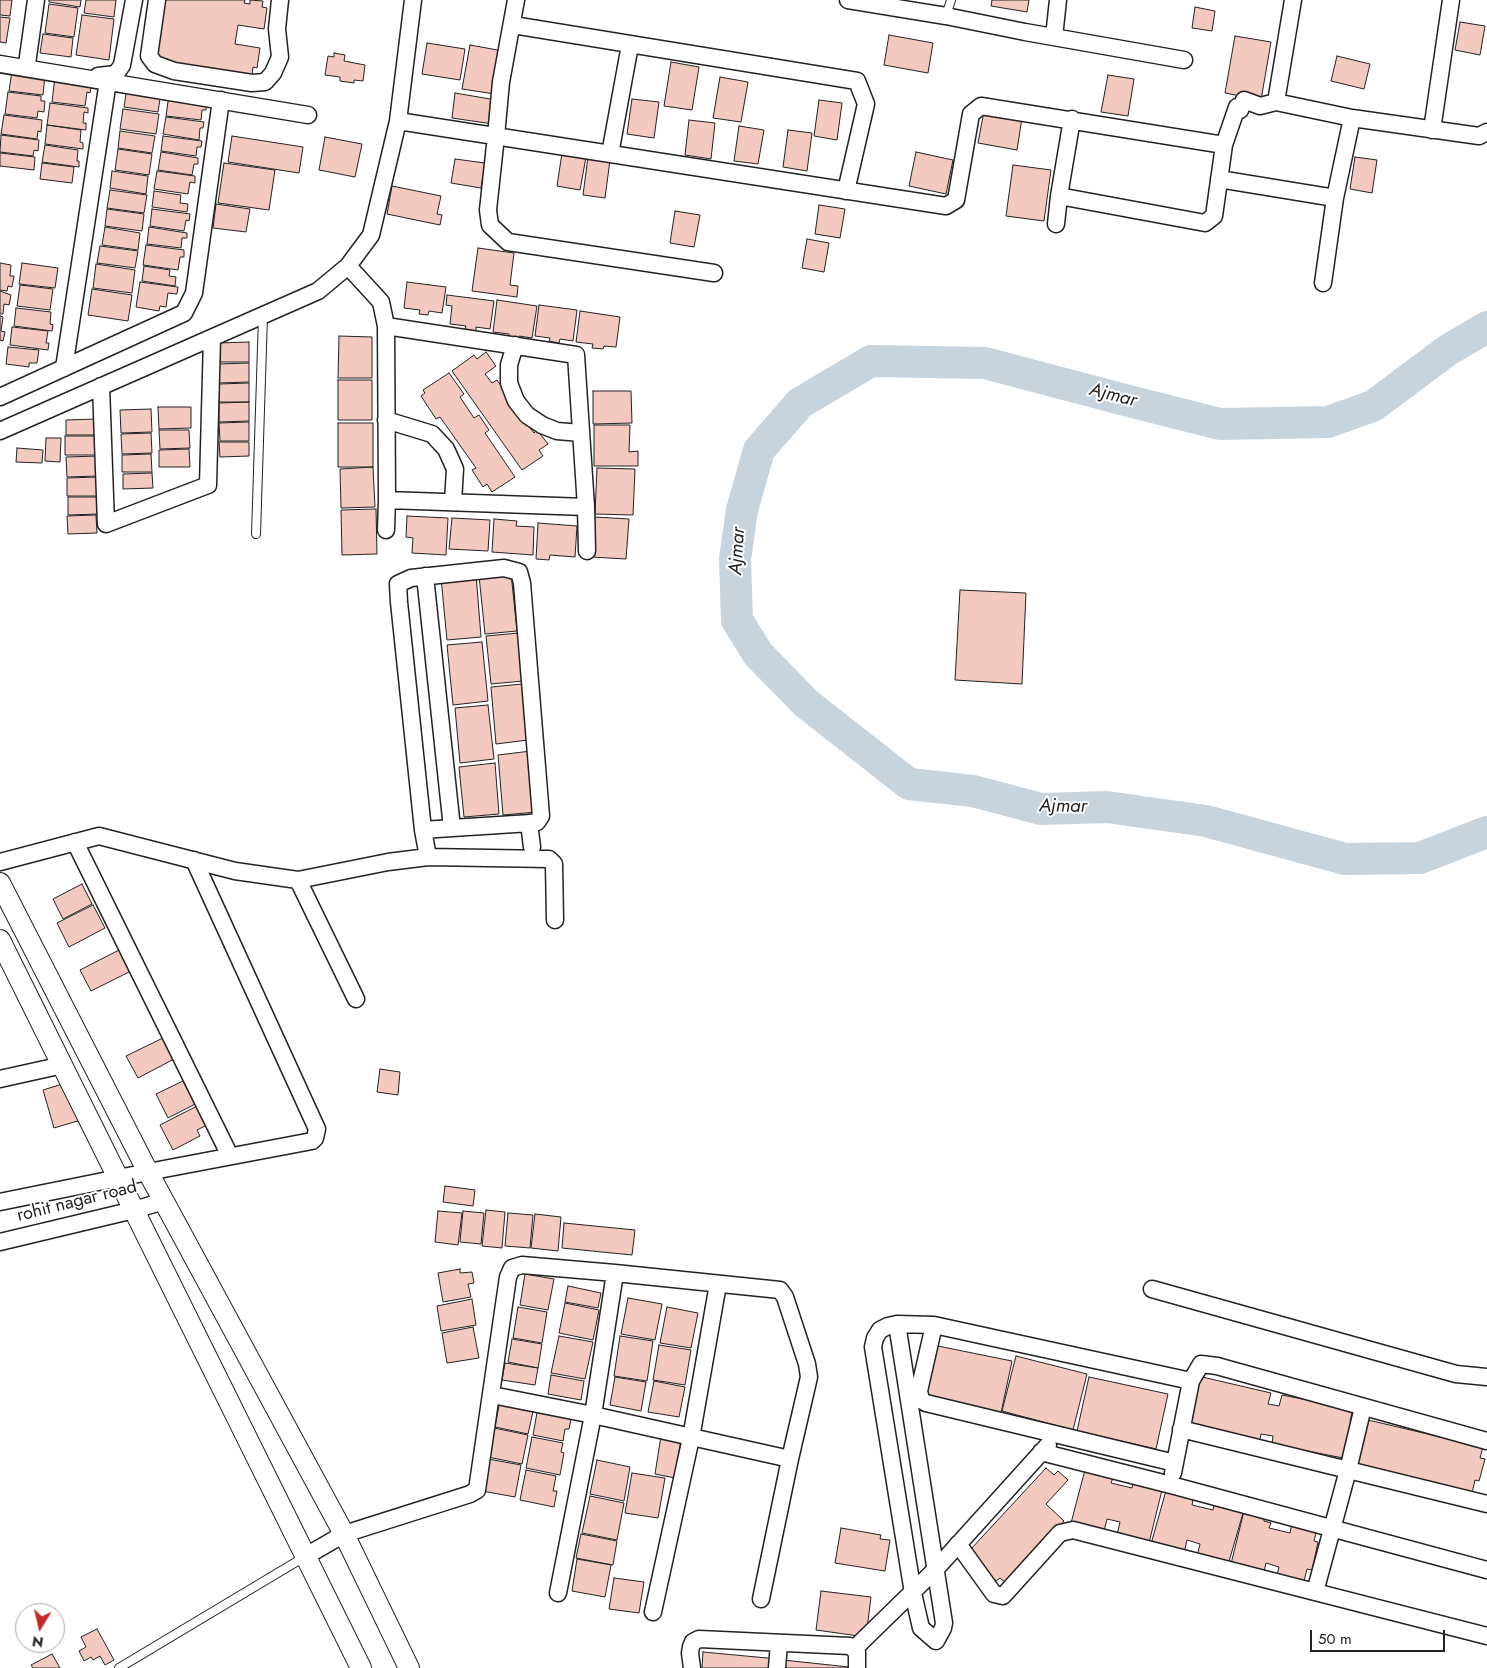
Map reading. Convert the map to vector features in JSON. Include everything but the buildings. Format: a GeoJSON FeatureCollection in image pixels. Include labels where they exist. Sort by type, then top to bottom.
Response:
{"type":"FeatureCollection","features":[{"type":"Feature","properties":{"kind":"street"},"geometry":{"type":"LineString","coordinates":[[27,64],[36,0]]}},
{"type":"Feature","properties":{"kind":"street"},"geometry":{"type":"LineString","coordinates":[[0,59],[101,76],[116,74],[122,66],[134,0]]}},
{"type":"Feature","properties":{"kind":"street"},"geometry":{"type":"LineString","coordinates":[[157,0],[149,56],[155,64],[174,70],[252,83],[265,82],[273,73],[280,58],[279,0]]}},
{"type":"Feature","properties":{"kind":"street"},"geometry":{"type":"LineString","coordinates":[[0,431],[318,291],[348,266],[371,235],[398,121],[413,0]]}},
{"type":"Feature","properties":{"kind":"street"},"geometry":{"type":"LineString","coordinates":[[516,0],[500,82],[488,210],[490,225],[508,242],[714,273]]}},
{"type":"Feature","properties":{"kind":"street"},"geometry":{"type":"LineString","coordinates":[[848,0],[1184,60]]}},
{"type":"Feature","properties":{"kind":"street"},"geometry":{"type":"LineString","coordinates":[[1054,37],[1058,0]]}},
{"type":"Feature","properties":{"kind":"street"},"geometry":{"type":"LineString","coordinates":[[1276,102],[1293,0]]}},
{"type":"Feature","properties":{"kind":"street"},"geometry":{"type":"LineString","coordinates":[[1432,130],[1451,0]]}},
{"type":"Feature","properties":{"kind":"street"},"geometry":{"type":"LineString","coordinates":[[512,25],[857,81],[866,104],[846,191]]}},
{"type":"Feature","properties":{"kind":"street"},"geometry":{"type":"LineString","coordinates":[[610,154],[630,44]]}},
{"type":"Feature","properties":{"kind":"street"},"geometry":{"type":"LineString","coordinates":[[0,64],[308,114]]}},
{"type":"Feature","properties":{"kind":"street"},"geometry":{"type":"LineString","coordinates":[[64,368],[108,81]]}},
{"type":"Feature","properties":{"kind":"street"},"geometry":{"type":"LineString","coordinates":[[0,397],[184,313],[194,293],[221,100]]}},
{"type":"Feature","properties":{"kind":"street"},"geometry":{"type":"LineString","coordinates":[[1059,196],[1205,223],[1214,216],[1224,145],[1237,107],[1240,110],[1244,100],[1260,106],[1276,102],[1352,118],[1432,130],[1479,136],[1487,132]]}},
{"type":"Feature","properties":{"kind":"street"},"geometry":{"type":"LineString","coordinates":[[398,121],[946,206],[956,200],[971,114],[981,106],[1072,119],[1224,145]]}},
{"type":"Feature","properties":{"kind":"street"},"geometry":{"type":"LineString","coordinates":[[1323,282],[1335,198],[1352,118]]}},
{"type":"Feature","properties":{"kind":"street"},"geometry":{"type":"LineString","coordinates":[[1056,224],[1072,119]]}},
{"type":"Feature","properties":{"kind":"street"},"geometry":{"type":"LineString","coordinates":[[1219,179],[1335,198]]}},
{"type":"Feature","properties":{"kind":"street"},"geometry":{"type":"LineString","coordinates":[[348,266],[381,302],[386,326],[386,530]]}},
{"type":"Feature","properties":{"kind":"street"},"geometry":{"type":"LineString","coordinates":[[386,326],[576,354],[587,551]]}},
{"type":"Feature","properties":{"kind":"street"},"geometry":{"type":"LineString","coordinates":[[101,386],[106,524],[208,485],[212,338]]}},
{"type":"Feature","properties":{"kind":"street"},"geometry":{"type":"LineString","coordinates":[[515,345],[509,365],[509,383],[516,401],[527,415],[542,425],[557,430],[581,433]]}},
{"type":"Feature","properties":{"kind":"street"},"geometry":{"type":"LineString","coordinates":[[386,420],[432,434],[446,449],[455,469],[453,502]]}},
{"type":"Feature","properties":{"kind":"street"},"geometry":{"type":"LineString","coordinates":[[387,500],[586,507]]}},
{"type":"Feature","properties":{"kind":"street"},"geometry":{"type":"LineString","coordinates":[[423,830],[538,822],[541,816],[519,572],[504,568],[411,578],[398,584],[423,830],[428,857]]}},
{"type":"Feature","properties":{"kind":"street"},"geometry":{"type":"LineString","coordinates":[[425,576],[452,828]]}},
{"type":"Feature","properties":{"kind":"street"},"geometry":{"type":"LineString","coordinates":[[529,823],[532,847]]}},
{"type":"Feature","properties":{"kind":"street"},"geometry":{"type":"LineString","coordinates":[[0,862],[99,836],[235,871],[298,880],[388,862],[428,857],[549,859],[554,864],[555,920]]}},
{"type":"Feature","properties":{"kind":"street"},"geometry":{"type":"LineString","coordinates":[[75,842],[230,1156]]}},
{"type":"Feature","properties":{"kind":"street"},"geometry":{"type":"LineString","coordinates":[[0,1202],[312,1141],[317,1135],[317,1129],[194,860]]}},
{"type":"Feature","properties":{"kind":"street"},"geometry":{"type":"LineString","coordinates":[[298,880],[356,999]]}},
{"type":"Feature","properties":{"kind":"street"},"geometry":{"type":"LineString","coordinates":[[0,883],[148,1172],[344,1534],[410,1668]]}},
{"type":"Feature","properties":{"kind":"street"},"geometry":{"type":"LineString","coordinates":[[0,940],[7,971],[63,1065],[362,1668]]}},
{"type":"Feature","properties":{"kind":"street"},"geometry":{"type":"LineString","coordinates":[[0,1080],[63,1065]]}},
{"type":"Feature","properties":{"kind":"street","name":"rohit nagar road"},"geometry":{"type":"LineString","coordinates":[[0,1242],[164,1201]]}},
{"type":"Feature","properties":{"kind":"street"},"geometry":{"type":"LineString","coordinates":[[306,1556],[344,1534],[470,1494],[477,1490],[508,1278],[512,1268],[522,1265],[616,1273],[780,1290],[786,1297],[807,1364],[809,1377],[761,1599]]}},
{"type":"Feature","properties":{"kind":"street"},"geometry":{"type":"LineString","coordinates":[[558,1593],[593,1416],[616,1273]]}},
{"type":"Feature","properties":{"kind":"street"},"geometry":{"type":"LineString","coordinates":[[653,1612],[691,1438],[718,1284]]}},
{"type":"Feature","properties":{"kind":"street"},"geometry":{"type":"LineString","coordinates":[[1152,1289],[1456,1374],[1487,1377]]}},
{"type":"Feature","properties":{"kind":"street"},"geometry":{"type":"LineString","coordinates":[[897,1324],[944,1623],[944,1628],[936,1641],[921,1628],[912,1593],[873,1347],[874,1338],[880,1330],[897,1324],[934,1325],[1191,1381]]}},
{"type":"Feature","properties":{"kind":"street"},"geometry":{"type":"LineString","coordinates":[[934,1325],[919,1391],[921,1400],[926,1403],[1175,1463]]}},
{"type":"Feature","properties":{"kind":"street"},"geometry":{"type":"LineString","coordinates":[[1171,1485],[1191,1381],[1201,1364],[1217,1366],[1487,1441]]}},
{"type":"Feature","properties":{"kind":"street"},"geometry":{"type":"LineString","coordinates":[[492,1396],[790,1459]]}},
{"type":"Feature","properties":{"kind":"street"},"geometry":{"type":"LineString","coordinates":[[883,1406],[909,1402]]}},
{"type":"Feature","properties":{"kind":"street"},"geometry":{"type":"LineString","coordinates":[[1315,1592],[1348,1470],[1362,1407]]}},
{"type":"Feature","properties":{"kind":"street"},"geometry":{"type":"LineString","coordinates":[[1181,1429],[1487,1504]]}},
{"type":"Feature","properties":{"kind":"street"},"geometry":{"type":"LineString","coordinates":[[855,1648],[935,1570],[1056,1435]]}},
{"type":"Feature","properties":{"kind":"street"},"geometry":{"type":"LineString","coordinates":[[1041,1452],[1487,1570]]}},
{"type":"Feature","properties":{"kind":"street"},"geometry":{"type":"LineString","coordinates":[[958,1544],[994,1594],[1003,1596],[1060,1533],[1073,1530],[1487,1636]]}},
{"type":"Feature","properties":{"kind":"street"},"geometry":{"type":"LineString","coordinates":[[692,1668],[691,1647],[693,1642],[699,1639],[850,1646],[855,1648]]}},
{"type":"Feature","properties":{"kind":"street"},"geometry":{"type":"LineString","coordinates":[[778,1668],[779,1643]]}},
{"type":"Feature","properties":{"kind":"street"},"geometry":{"type":"LineString","coordinates":[[855,1648],[858,1657],[857,1668]]}},
{"type":"Feature","properties":{"kind":"lane"},"geometry":{"type":"LineString","coordinates":[[946,16],[951,0]]}},
{"type":"Feature","properties":{"kind":"lane"},"geometry":{"type":"LineString","coordinates":[[256,534],[263,315]]}},
{"type":"Feature","properties":{"kind":"lane"},"geometry":{"type":"LineString","coordinates":[[119,1668],[306,1556]]}},
{"type":"Feature","properties":{"kind":"waterway","name":"Ajmar"},"geometry":{"type":"LineString","coordinates":[[1487,327],[1448,350],[1373,406],[1328,422],[1220,424],[985,363],[871,361],[800,403],[759,450],[742,510],[735,559],[737,620],[758,654],[807,704],[909,784],[973,791],[1041,809],[1107,807],[1206,821],[1345,859],[1420,858],[1487,832]]}}]}
